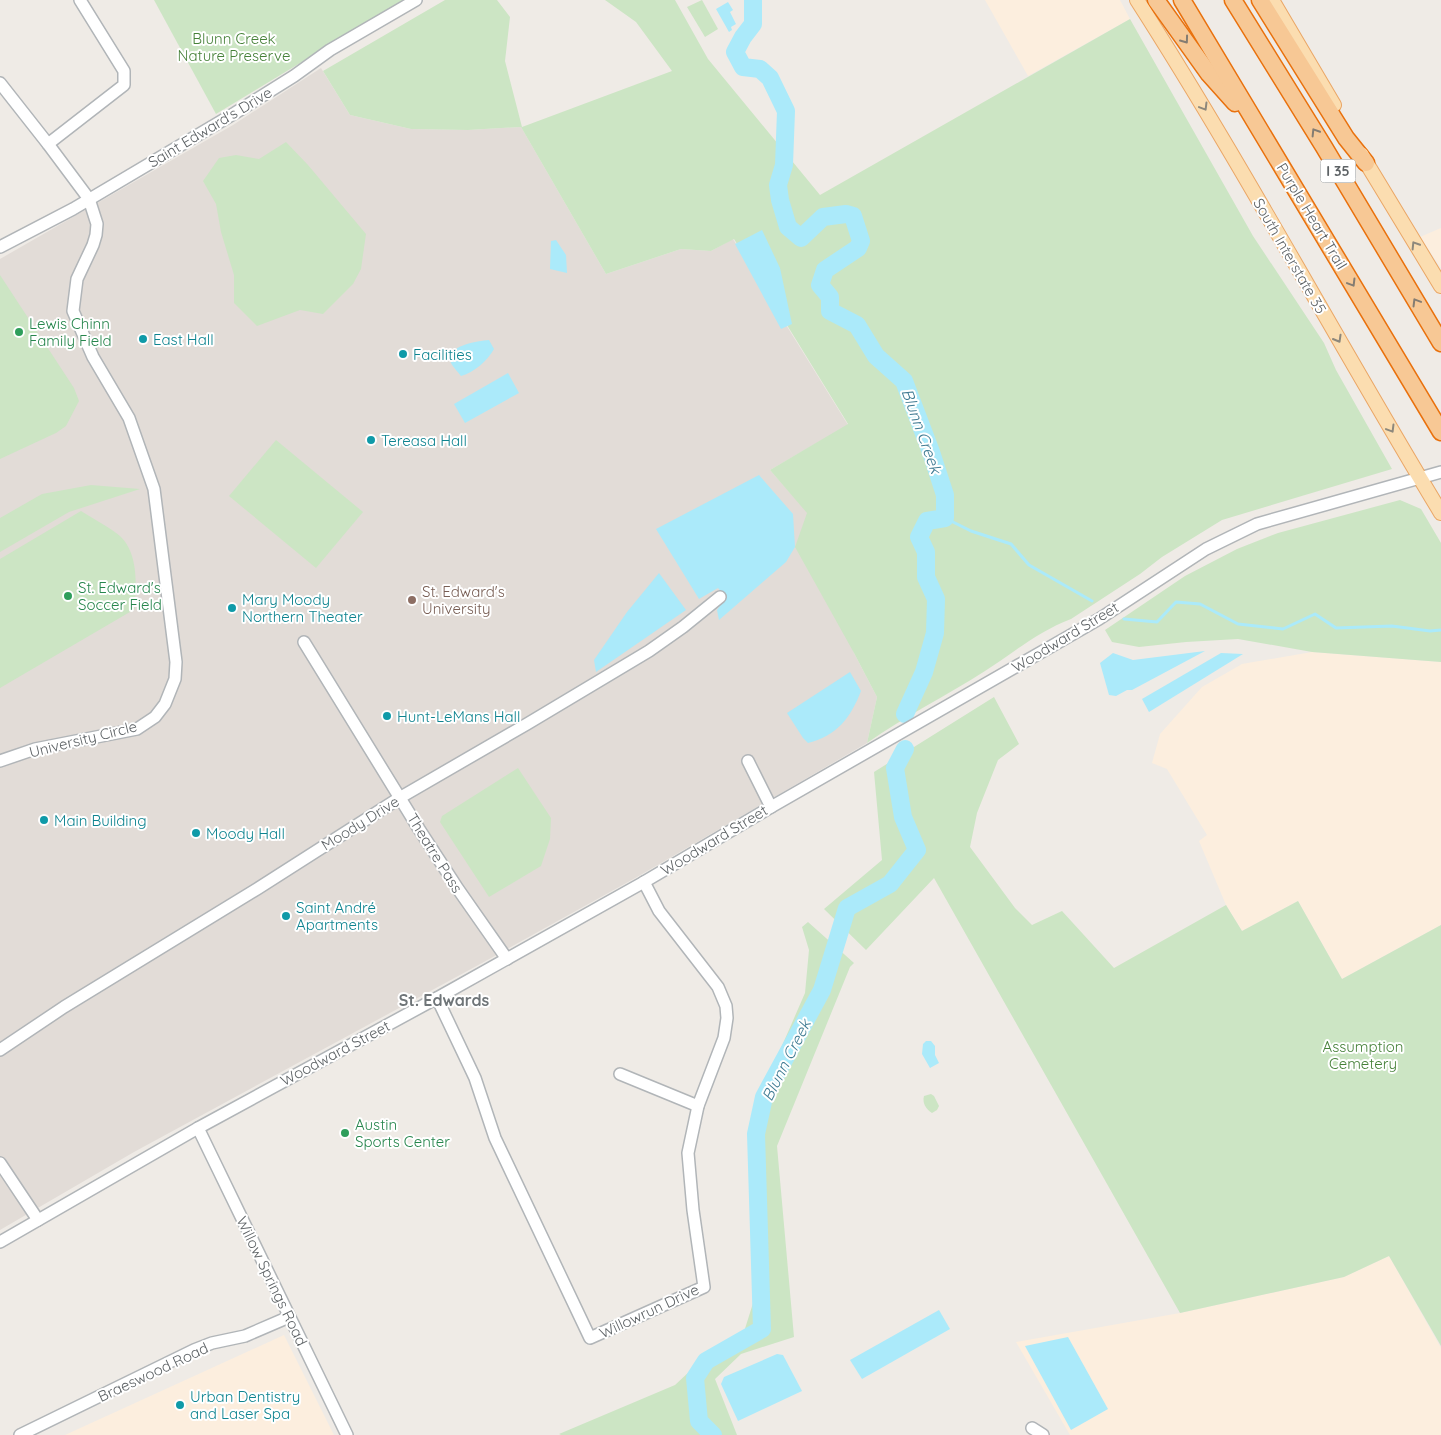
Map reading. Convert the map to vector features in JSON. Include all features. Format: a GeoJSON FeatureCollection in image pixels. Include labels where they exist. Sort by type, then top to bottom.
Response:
{"type":"FeatureCollection","features":[{"type":"Feature","properties":{"kind":"highway"},"geometry":{"type":"LineString","coordinates":[[1156,0],[1209,74],[1264,137]]}},
{"type":"Feature","properties":{"kind":"highway","name":"Purple Heart Trail"},"geometry":{"type":"LineString","coordinates":[[1182,0],[1441,432]]}},
{"type":"Feature","properties":{"kind":"highway","name":"I 35"},"geometry":{"type":"LineString","coordinates":[[1233,0],[1324,147],[1441,343]]}},
{"type":"Feature","properties":{"kind":"highway"},"geometry":{"type":"LineString","coordinates":[[1260,0],[1346,138],[1366,163]]}},
{"type":"Feature","properties":{"kind":"main road","name":"South Interstate 35"},"geometry":{"type":"LineString","coordinates":[[1137,0],[1237,162],[1361,379],[1441,513]]}},
{"type":"Feature","properties":{"kind":"main road"},"geometry":{"type":"LineString","coordinates":[[1272,0],[1313,68],[1366,163],[1441,286]]}},
{"type":"Feature","properties":{"kind":"street"},"geometry":{"type":"LineString","coordinates":[[48,144],[124,85],[124,71],[80,0]]}},
{"type":"Feature","properties":{"kind":"street","name":"Saint Edward's Drive"},"geometry":{"type":"LineString","coordinates":[[0,247],[73,209],[235,113],[294,76],[330,50],[416,0]]}},
{"type":"Feature","properties":{"kind":"street","name":"University Circle"},"geometry":{"type":"LineString","coordinates":[[0,83],[89,199],[97,224],[93,245],[77,279],[72,311],[92,358],[129,418],[154,489],[176,662],[175,679],[168,697],[155,717],[136,729],[35,749],[0,761]]}},
{"type":"Feature","properties":{"kind":"street","name":"Woodward Street"},"geometry":{"type":"LineString","coordinates":[[0,1242],[198,1128],[437,998],[644,882],[1099,619],[1206,549],[1257,524],[1438,473]]}},
{"type":"Feature","properties":{"kind":"street","name":"Moody Drive"},"geometry":{"type":"LineString","coordinates":[[0,1050],[401,797],[641,656],[683,627],[720,597]]}},
{"type":"Feature","properties":{"kind":"street","name":"Theatre Pass"},"geometry":{"type":"LineString","coordinates":[[304,642],[458,889],[507,959]]}},
{"type":"Feature","properties":{"kind":"street"},"geometry":{"type":"LineString","coordinates":[[748,760],[771,807]]}},
{"type":"Feature","properties":{"kind":"street","name":"Willowrun Drive"},"geometry":{"type":"LineString","coordinates":[[437,998],[475,1078],[495,1138],[590,1338],[704,1287],[693,1210],[688,1153],[698,1106],[724,1038],[727,1018],[726,1006],[718,987],[659,911],[644,882]]}},
{"type":"Feature","properties":{"kind":"street"},"geometry":{"type":"LineString","coordinates":[[620,1074],[698,1106]]}},
{"type":"Feature","properties":{"kind":"street","name":"Willow Springs Road"},"geometry":{"type":"LineString","coordinates":[[198,1128],[347,1435]]}},
{"type":"Feature","properties":{"kind":"street"},"geometry":{"type":"LineString","coordinates":[[0,1163],[38,1220]]}},
{"type":"Feature","properties":{"kind":"street","name":"Braeswood Road"},"geometry":{"type":"LineString","coordinates":[[20,1435],[194,1350],[212,1343],[245,1336],[289,1317]]}},
{"type":"Feature","properties":{"kind":"street"},"geometry":{"type":"LineString","coordinates":[[1032,1428],[1043,1435]]}},
{"type":"Feature","properties":{"kind":"shaded area"},"geometry":{"type":"Polygon","coordinates":[[[985,0],[1120,0],[1130,19],[1028,76],[985,0]]]}},
{"type":"Feature","properties":{"kind":"shaded area","name":"St. Edward's University"},"geometry":{"type":"Polygon","coordinates":[[[321,68],[350,115],[411,129],[468,130],[521,127],[606,274],[681,249],[711,251],[733,239],[848,425],[770,470],[808,513],[854,653],[877,697],[867,743],[637,877],[134,1152],[0,1230],[0,259],[233,125],[321,68]]]}},
{"type":"Feature","properties":{"kind":"shaded area"},"geometry":{"type":"Polygon","coordinates":[[[1441,228],[1441,268],[1420,237],[1441,228]]]}},
{"type":"Feature","properties":{"kind":"shaded area"},"geometry":{"type":"Polygon","coordinates":[[[1312,652],[1441,662],[1441,925],[1342,979],[1298,901],[1242,931],[1226,905],[1199,841],[1207,835],[1167,769],[1152,763],[1160,734],[1202,687],[1242,664],[1312,652]]]}},
{"type":"Feature","properties":{"kind":"shaded area"},"geometry":{"type":"Polygon","coordinates":[[[1389,1256],[1441,1348],[1441,1435],[1070,1435],[1016,1342],[1180,1313],[1344,1277],[1389,1256]]]}},
{"type":"Feature","properties":{"kind":"shaded area"},"geometry":{"type":"Polygon","coordinates":[[[284,1335],[334,1435],[65,1435],[284,1335]]]}},
{"type":"Feature","properties":{"kind":"green space","name":"Blunn Creek Nature Preserve"},"geometry":{"type":"Polygon","coordinates":[[[154,0],[404,0],[216,114],[154,0]]]}},
{"type":"Feature","properties":{"kind":"green space"},"geometry":{"type":"Polygon","coordinates":[[[445,0],[497,0],[510,17],[505,61],[522,127],[672,71],[636,22],[605,0],[675,0],[708,59],[820,195],[1130,19],[1253,236],[1324,343],[1336,370],[1392,469],[1222,520],[1162,557],[1140,574],[1071,619],[1037,636],[985,671],[867,743],[877,697],[795,547],[807,513],[770,470],[848,424],[734,239],[711,251],[681,249],[606,274],[521,127],[468,130],[411,129],[350,115],[323,71],[445,0]]]}},
{"type":"Feature","properties":{"kind":"green space"},"geometry":{"type":"Polygon","coordinates":[[[702,0],[718,29],[705,37],[687,7],[702,0]]]}},
{"type":"Feature","properties":{"kind":"green space"},"geometry":{"type":"Polygon","coordinates":[[[286,142],[308,165],[366,234],[361,269],[353,284],[323,314],[300,310],[257,326],[234,303],[234,275],[221,232],[216,204],[203,181],[219,158],[236,155],[259,159],[286,142]]]}},
{"type":"Feature","properties":{"kind":"green space","name":"Lewis Chinn Family Field"},"geometry":{"type":"Polygon","coordinates":[[[0,275],[74,388],[79,401],[66,426],[56,433],[0,459],[0,275]]]}},
{"type":"Feature","properties":{"kind":"green space"},"geometry":{"type":"Polygon","coordinates":[[[276,440],[363,512],[316,568],[229,496],[276,440]]]}},
{"type":"Feature","properties":{"kind":"green space"},"geometry":{"type":"Polygon","coordinates":[[[91,485],[140,489],[69,512],[0,552],[0,518],[42,494],[91,485]]]}},
{"type":"Feature","properties":{"kind":"green space"},"geometry":{"type":"Polygon","coordinates":[[[1400,500],[1421,509],[1441,543],[1441,662],[1312,652],[1238,639],[1139,647],[1112,642],[1105,630],[1185,576],[1237,549],[1278,533],[1400,500]]]}},
{"type":"Feature","properties":{"kind":"green space","name":"St. Edward's Soccer Field"},"geometry":{"type":"Polygon","coordinates":[[[81,511],[107,526],[126,543],[135,571],[135,609],[0,688],[0,559],[81,511]]]}},
{"type":"Feature","properties":{"kind":"green space","name":"Assumption Cemetery"},"geometry":{"type":"Polygon","coordinates":[[[994,697],[1019,744],[998,760],[977,813],[970,847],[1015,908],[1032,925],[1062,911],[1114,968],[1226,905],[1242,931],[1298,901],[1342,979],[1441,925],[1441,1346],[1389,1256],[1344,1277],[1180,1313],[934,878],[866,950],[824,909],[882,860],[874,772],[994,697]]]}},
{"type":"Feature","properties":{"kind":"green space"},"geometry":{"type":"Polygon","coordinates":[[[518,768],[551,818],[550,839],[541,866],[489,897],[440,822],[442,816],[518,768]]]}},
{"type":"Feature","properties":{"kind":"green space"},"geometry":{"type":"Polygon","coordinates":[[[808,922],[854,963],[850,967],[777,1146],[794,1337],[741,1354],[715,1379],[737,1435],[561,1435],[559,1434],[675,1385],[706,1356],[743,1335],[754,1300],[752,1142],[761,1094],[805,993],[809,950],[802,927],[808,922]]]}},
{"type":"Feature","properties":{"kind":"green space"},"geometry":{"type":"Polygon","coordinates":[[[931,1094],[939,1106],[932,1113],[926,1108],[924,1103],[924,1096],[931,1094]]]}},
{"type":"Feature","properties":{"kind":"water"},"geometry":{"type":"Polygon","coordinates":[[[728,2],[733,10],[730,12],[736,24],[731,27],[732,30],[729,32],[716,9],[728,2]]]}},
{"type":"Feature","properties":{"kind":"water"},"geometry":{"type":"Polygon","coordinates":[[[762,230],[780,268],[792,324],[781,329],[735,244],[762,230]]]}},
{"type":"Feature","properties":{"kind":"water"},"geometry":{"type":"Polygon","coordinates":[[[556,240],[566,255],[567,273],[550,269],[551,241],[556,240]]]}},
{"type":"Feature","properties":{"kind":"water"},"geometry":{"type":"Polygon","coordinates":[[[489,340],[494,349],[488,358],[476,369],[461,376],[451,363],[450,357],[453,352],[464,345],[489,340]]]}},
{"type":"Feature","properties":{"kind":"water"},"geometry":{"type":"Polygon","coordinates":[[[508,373],[519,393],[465,423],[454,404],[508,373]]]}},
{"type":"Feature","properties":{"kind":"water"},"geometry":{"type":"Polygon","coordinates":[[[759,475],[793,514],[795,547],[786,562],[719,620],[717,610],[726,597],[718,588],[699,599],[656,529],[759,475]]]}},
{"type":"Feature","properties":{"kind":"water"},"geometry":{"type":"Polygon","coordinates":[[[659,573],[686,610],[596,672],[594,660],[627,612],[659,573]]]}},
{"type":"Feature","properties":{"kind":"water"},"geometry":{"type":"Polygon","coordinates":[[[1205,651],[1132,690],[1127,690],[1116,696],[1109,695],[1100,663],[1113,653],[1133,660],[1205,651]]]}},
{"type":"Feature","properties":{"kind":"water"},"geometry":{"type":"Polygon","coordinates":[[[1221,653],[1243,654],[1149,712],[1142,699],[1221,653]]]}},
{"type":"Feature","properties":{"kind":"water"},"geometry":{"type":"Polygon","coordinates":[[[850,672],[861,691],[853,709],[835,730],[827,736],[808,743],[787,713],[850,672]]]}},
{"type":"Feature","properties":{"kind":"water"},"geometry":{"type":"Polygon","coordinates":[[[926,1041],[931,1041],[935,1046],[935,1055],[939,1063],[930,1068],[922,1054],[923,1044],[926,1041]]]}},
{"type":"Feature","properties":{"kind":"water"},"geometry":{"type":"Polygon","coordinates":[[[939,1310],[950,1329],[862,1379],[850,1360],[939,1310]]]}},
{"type":"Feature","properties":{"kind":"water"},"geometry":{"type":"Polygon","coordinates":[[[1068,1337],[1108,1409],[1071,1430],[1025,1346],[1068,1337]]]}},
{"type":"Feature","properties":{"kind":"water"},"geometry":{"type":"Polygon","coordinates":[[[777,1354],[783,1355],[802,1391],[738,1421],[721,1384],[724,1377],[777,1354]]]}},
{"type":"Feature","properties":{"kind":"waterway","name":"Blunn Creek"},"geometry":{"type":"LineString","coordinates":[[753,0],[753,24],[735,52],[743,67],[760,69],[770,78],[786,111],[784,165],[778,185],[780,200],[788,227],[801,238],[823,217],[846,214],[853,216],[861,241],[858,248],[825,270],[820,285],[830,297],[830,311],[857,325],[876,356],[904,381],[945,495],[945,518],[927,521],[919,537],[926,552],[926,577],[936,599],[935,633],[924,672],[905,714]]}},
{"type":"Feature","properties":{"kind":"waterway"},"geometry":{"type":"LineString","coordinates":[[945,518],[971,531],[1011,544],[1029,565],[1092,601]]}},
{"type":"Feature","properties":{"kind":"waterway"},"geometry":{"type":"LineString","coordinates":[[1124,619],[1157,622],[1176,602],[1200,604],[1238,624],[1283,629],[1315,614],[1336,628],[1392,626],[1430,631],[1441,630]]}},
{"type":"Feature","properties":{"kind":"waterway","name":"Blunn Creek"},"geometry":{"type":"LineString","coordinates":[[713,1435],[699,1421],[695,1378],[706,1361],[762,1329],[756,1134],[764,1097],[822,990],[847,908],[890,884],[917,850],[903,817],[895,768],[905,749]]}},
{"type":"Feature","properties":{"kind":"place","name":"Lewis Chinn Family Field"},"geometry":{"type":"Point","coordinates":[19,332]}},
{"type":"Feature","properties":{"kind":"place","name":"East Hall"},"geometry":{"type":"Point","coordinates":[143,339]}},
{"type":"Feature","properties":{"kind":"place","name":"Facilities"},"geometry":{"type":"Point","coordinates":[403,354]}},
{"type":"Feature","properties":{"kind":"place","name":"Tereasa Hall"},"geometry":{"type":"Point","coordinates":[371,440]}},
{"type":"Feature","properties":{"kind":"place","name":"St. Edward's Soccer Field"},"geometry":{"type":"Point","coordinates":[68,596]}},
{"type":"Feature","properties":{"kind":"place","name":"St. Edward's University"},"geometry":{"type":"Point","coordinates":[412,600]}},
{"type":"Feature","properties":{"kind":"place","name":"Mary Moody Northern Theater"},"geometry":{"type":"Point","coordinates":[232,608]}},
{"type":"Feature","properties":{"kind":"place","name":"Hunt-LeMans Hall"},"geometry":{"type":"Point","coordinates":[387,716]}},
{"type":"Feature","properties":{"kind":"place","name":"Main Building"},"geometry":{"type":"Point","coordinates":[44,820]}},
{"type":"Feature","properties":{"kind":"place","name":"Moody Hall"},"geometry":{"type":"Point","coordinates":[196,833]}},
{"type":"Feature","properties":{"kind":"place","name":"Saint André Apartments"},"geometry":{"type":"Point","coordinates":[286,916]}},
{"type":"Feature","properties":{"kind":"place","name":"Austin Sports Center"},"geometry":{"type":"Point","coordinates":[345,1133]}},
{"type":"Feature","properties":{"kind":"place","name":"Urban Dentistry and Laser Spa"},"geometry":{"type":"Point","coordinates":[180,1405]}},
{"type":"Feature","properties":{"kind":"district","name":"St. Edwards"},"geometry":{"type":"Point","coordinates":[444,1000]}}]}
